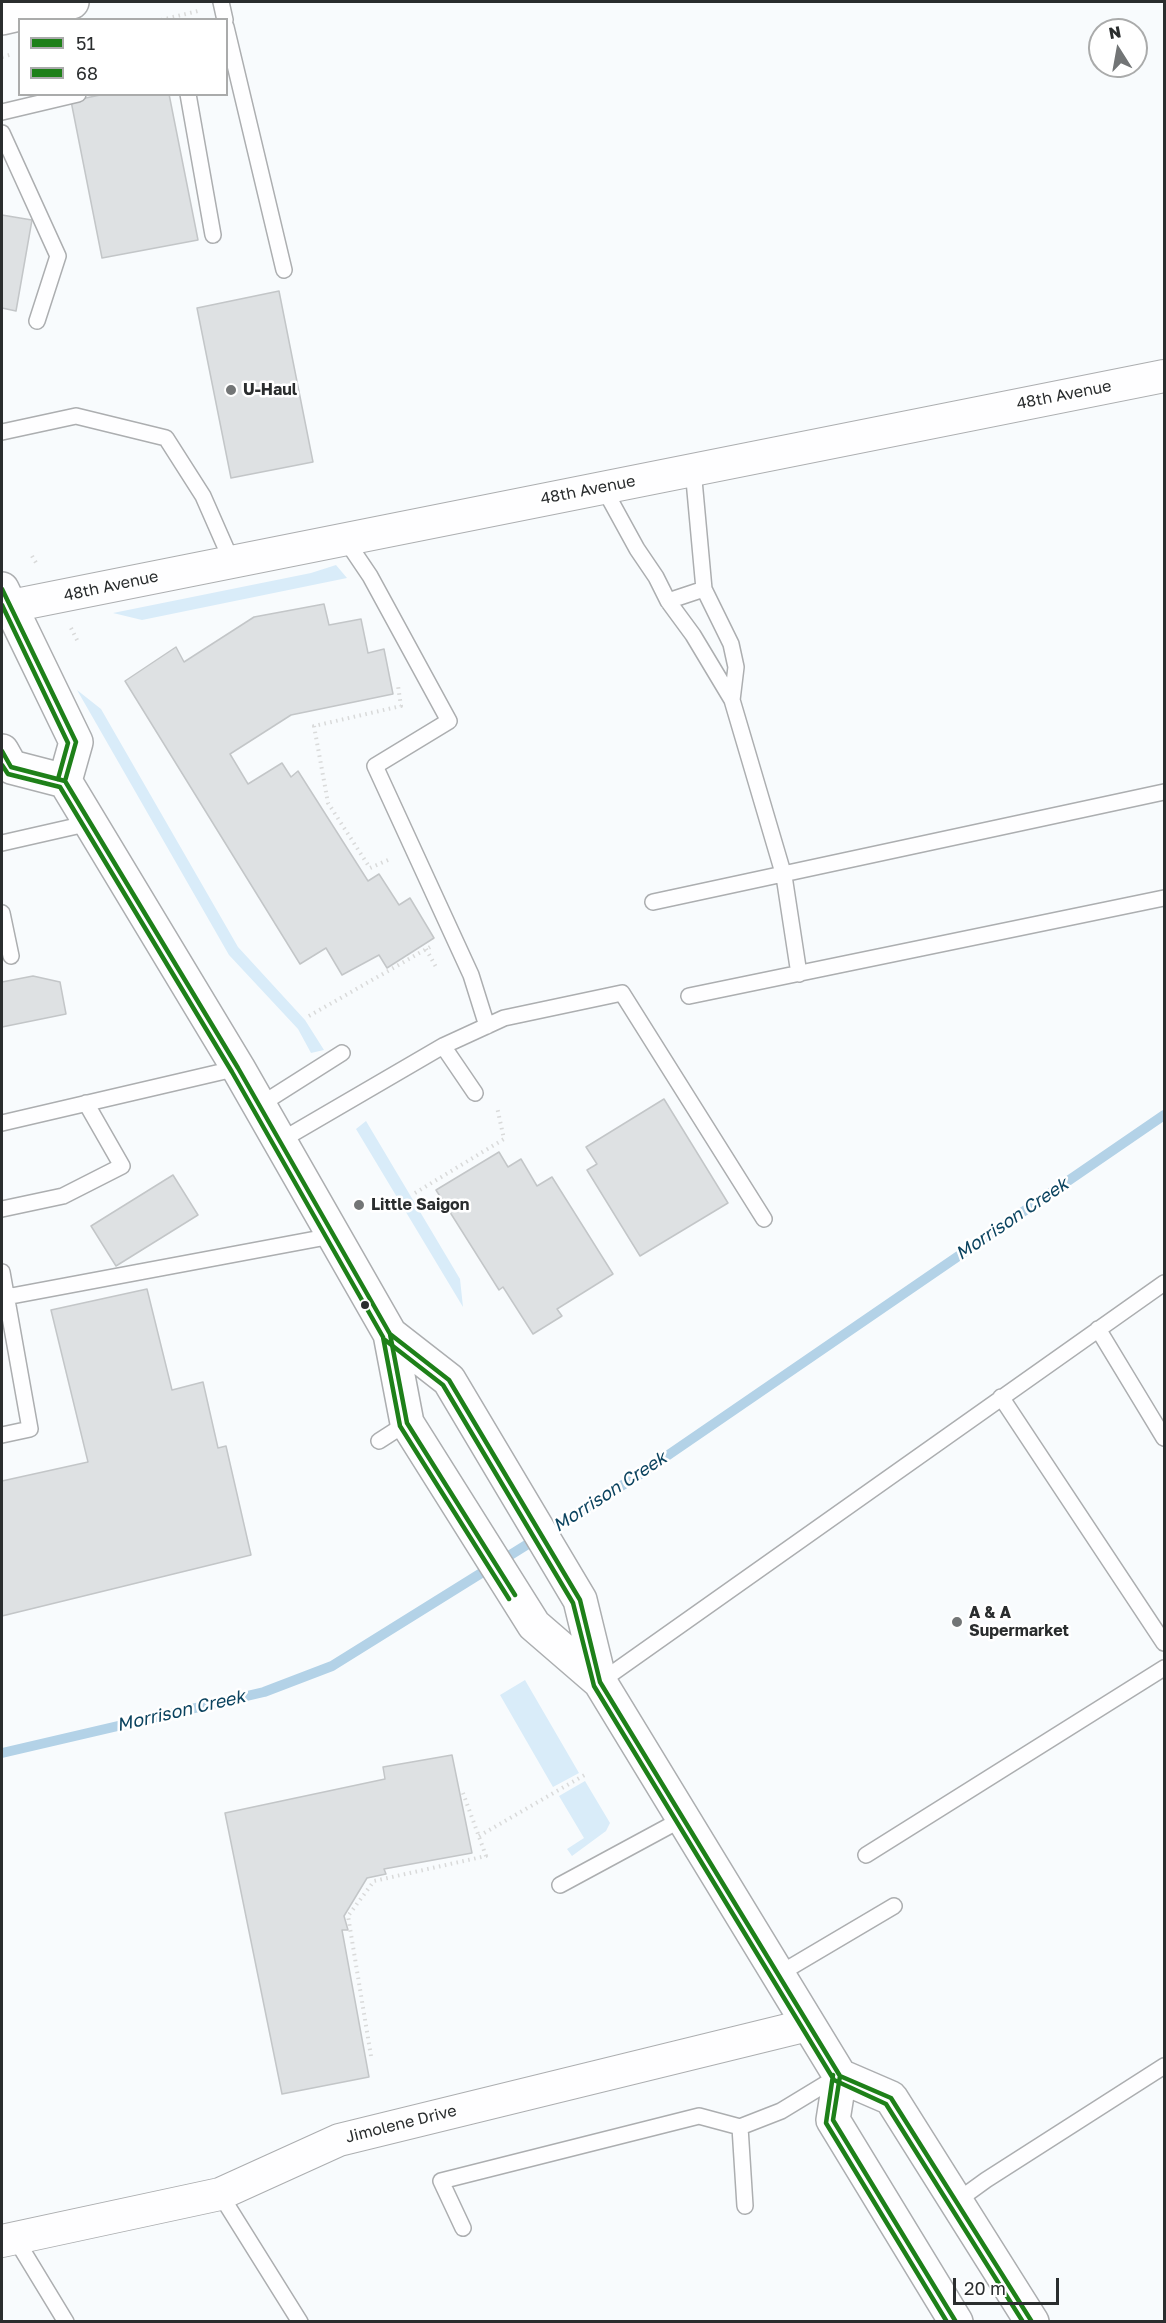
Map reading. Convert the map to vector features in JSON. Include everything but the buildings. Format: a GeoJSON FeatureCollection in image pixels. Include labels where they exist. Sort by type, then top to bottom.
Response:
{"type":"FeatureCollection","features":[{"type":"Feature","properties":{"kind":"main road"},"geometry":{"type":"LineString","coordinates":[[2,18],[72,2]]}},
{"type":"Feature","properties":{"kind":"main road"},"geometry":{"type":"LineString","coordinates":[[6,598],[76,742],[65,781]]}},
{"type":"Feature","properties":{"kind":"main road"},"geometry":{"type":"LineString","coordinates":[[5,762],[65,781],[260,1105],[332,1236],[390,1334],[408,1423],[534,1625],[600,1682]]}},
{"type":"Feature","properties":{"kind":"main road"},"geometry":{"type":"LineString","coordinates":[[390,1334],[449,1380],[580,1600],[600,1682],[840,2076],[891,2098],[1032,2322]]}},
{"type":"Feature","properties":{"kind":"main road"},"geometry":{"type":"LineString","coordinates":[[840,2076],[833,2120],[956,2322]]}},
{"type":"Feature","properties":{"kind":"street","name":"48th Avenue"},"geometry":{"type":"LineString","coordinates":[[6,598],[232,562],[1164,376]]}},
{"type":"Feature","properties":{"kind":"street","name":"Jimolene Drive"},"geometry":{"type":"LineString","coordinates":[[8,2240],[220,2194],[339,2139],[808,2025]]}},
{"type":"Feature","properties":{"kind":"lane"},"geometry":{"type":"LineString","coordinates":[[220,2],[224,18]]}},
{"type":"Feature","properties":{"kind":"lane"},"geometry":{"type":"LineString","coordinates":[[228,43],[230,59],[284,270]]}},
{"type":"Feature","properties":{"kind":"lane"},"geometry":{"type":"LineString","coordinates":[[2,112],[70,96]]}},
{"type":"Feature","properties":{"kind":"lane"},"geometry":{"type":"LineString","coordinates":[[188,96],[213,235]]}},
{"type":"Feature","properties":{"kind":"lane"},"geometry":{"type":"LineString","coordinates":[[2,133],[58,256],[37,321]]}},
{"type":"Feature","properties":{"kind":"lane"},"geometry":{"type":"LineString","coordinates":[[2,432],[76,416],[166,438],[203,496],[232,562]]}},
{"type":"Feature","properties":{"kind":"lane"},"geometry":{"type":"LineString","coordinates":[[693,469],[704,589],[731,644],[735,667],[732,700]]}},
{"type":"Feature","properties":{"kind":"lane"},"geometry":{"type":"LineString","coordinates":[[603,487],[668,601],[693,635],[732,700],[784,876],[799,974]]}},
{"type":"Feature","properties":{"kind":"lane"},"geometry":{"type":"LineString","coordinates":[[345,539],[370,576],[449,720],[375,766],[471,975],[487,1026]]}},
{"type":"Feature","properties":{"kind":"lane"},"geometry":{"type":"LineString","coordinates":[[668,601],[704,589]]}},
{"type":"Feature","properties":{"kind":"lane"},"geometry":{"type":"LineString","coordinates":[[653,902],[784,876],[1164,792]]}},
{"type":"Feature","properties":{"kind":"lane"},"geometry":{"type":"LineString","coordinates":[[2,843],[90,823]]}},
{"type":"Feature","properties":{"kind":"lane"},"geometry":{"type":"LineString","coordinates":[[689,996],[1164,898]]}},
{"type":"Feature","properties":{"kind":"lane"},"geometry":{"type":"LineString","coordinates":[[2,913],[11,956]]}},
{"type":"Feature","properties":{"kind":"lane"},"geometry":{"type":"LineString","coordinates":[[280,1141],[443,1046],[504,1018],[622,993],[764,1219]]}},
{"type":"Feature","properties":{"kind":"lane"},"geometry":{"type":"LineString","coordinates":[[443,1046],[475,1093]]}},
{"type":"Feature","properties":{"kind":"lane"},"geometry":{"type":"LineString","coordinates":[[260,1105],[342,1053]]}},
{"type":"Feature","properties":{"kind":"lane"},"geometry":{"type":"LineString","coordinates":[[2,1123],[238,1068]]}},
{"type":"Feature","properties":{"kind":"lane"},"geometry":{"type":"LineString","coordinates":[[2,1209],[63,1196],[122,1166],[86,1103]]}},
{"type":"Feature","properties":{"kind":"lane"},"geometry":{"type":"LineString","coordinates":[[6,1297],[332,1236]]}},
{"type":"Feature","properties":{"kind":"lane"},"geometry":{"type":"LineString","coordinates":[[2,1272],[30,1429],[2,1435]]}},
{"type":"Feature","properties":{"kind":"lane"},"geometry":{"type":"LineString","coordinates":[[600,1682],[1164,1282]]}},
{"type":"Feature","properties":{"kind":"lane"},"geometry":{"type":"LineString","coordinates":[[1098,1329],[1164,1438]]}},
{"type":"Feature","properties":{"kind":"lane"},"geometry":{"type":"LineString","coordinates":[[1001,1397],[1164,1643]]}},
{"type":"Feature","properties":{"kind":"lane"},"geometry":{"type":"LineString","coordinates":[[379,1441],[408,1423]]}},
{"type":"Feature","properties":{"kind":"lane"},"geometry":{"type":"LineString","coordinates":[[866,1855],[1164,1668]]}},
{"type":"Feature","properties":{"kind":"lane"},"geometry":{"type":"LineString","coordinates":[[560,1886],[684,1818]]}},
{"type":"Feature","properties":{"kind":"lane"},"geometry":{"type":"LineString","coordinates":[[779,1974],[894,1906]]}},
{"type":"Feature","properties":{"kind":"lane"},"geometry":{"type":"LineString","coordinates":[[957,2201],[1164,2066]]}},
{"type":"Feature","properties":{"kind":"lane"},"geometry":{"type":"LineString","coordinates":[[462,2228],[441,2181],[699,2116],[740,2127],[781,2111],[840,2076]]}},
{"type":"Feature","properties":{"kind":"lane"},"geometry":{"type":"LineString","coordinates":[[740,2127],[745,2206]]}},
{"type":"Feature","properties":{"kind":"lane"},"geometry":{"type":"LineString","coordinates":[[220,2194],[300,2322]]}},
{"type":"Feature","properties":{"kind":"lane"},"geometry":{"type":"LineString","coordinates":[[8,2240],[66,2322]]}},
{"type":"Feature","properties":{"kind":"path"},"geometry":{"type":"LineString","coordinates":[[479,1836],[588,1773]]}},
{"type":"Feature","properties":{"kind":"path"},"geometry":{"type":"LineString","coordinates":[[371,2056],[348,1916],[374,1881],[486,1856],[463,1793]]}},
{"type":"Feature","properties":{"kind":"shaded area"},"geometry":{"type":"Polygon","coordinates":[[[336,565],[347,578],[142,620],[113,613],[311,573],[336,565]]]}},
{"type":"Feature","properties":{"kind":"shaded area"},"geometry":{"type":"Polygon","coordinates":[[[77,690],[101,709],[238,947],[305,1020],[324,1050],[311,1053],[298,1029],[229,955],[77,690]]]}},
{"type":"Feature","properties":{"kind":"shaded area"},"geometry":{"type":"Polygon","coordinates":[[[366,1121],[460,1279],[463,1307],[356,1129],[366,1121]]]}},
{"type":"Feature","properties":{"kind":"shaded area"},"geometry":{"type":"Polygon","coordinates":[[[525,1680],[579,1773],[553,1787],[500,1695],[525,1680]]]}},
{"type":"Feature","properties":{"kind":"shaded area"},"geometry":{"type":"Polygon","coordinates":[[[585,1781],[610,1823],[606,1831],[572,1856],[567,1849],[584,1838],[559,1796],[585,1781]]]}},
{"type":"Feature","properties":{"kind":"waterway","name":"Morrison Creek"},"geometry":{"type":"LineString","coordinates":[[2,1753],[264,1692],[332,1666],[642,1473],[1164,1115]]}},
{"type":"Feature","properties":{"kind":"transit line","name":"51"},"geometry":{"type":"LineString","coordinates":[[2,589],[76,742],[65,781]]}},
{"type":"Feature","properties":{"kind":"transit line","name":"68"},"geometry":{"type":"LineString","coordinates":[[2,605],[68,743],[58,779]]}},
{"type":"Feature","properties":{"kind":"transit line","name":"51"},"geometry":{"type":"LineString","coordinates":[[2,751],[11,767],[65,781],[238,1068],[390,1334],[407,1423],[515,1595]]}},
{"type":"Feature","properties":{"kind":"transit line","name":"68"},"geometry":{"type":"LineString","coordinates":[[2,765],[8,774],[60,787],[232,1072],[383,1337],[400,1426],[509,1599]]}},
{"type":"Feature","properties":{"kind":"transit line","name":"51"},"geometry":{"type":"LineString","coordinates":[[390,1334],[449,1380],[580,1600],[600,1682],[840,2076],[891,2098],[1032,2322]]}},
{"type":"Feature","properties":{"kind":"transit line","name":"68"},"geometry":{"type":"LineString","coordinates":[[385,1340],[443,1385],[573,1603],[594,1686],[834,2080],[886,2104],[1023,2322]]}},
{"type":"Feature","properties":{"kind":"transit line","name":"68"},"geometry":{"type":"LineString","coordinates":[[833,2075],[826,2123],[947,2322]]}},
{"type":"Feature","properties":{"kind":"transit line","name":"51"},"geometry":{"type":"LineString","coordinates":[[840,2076],[833,2120],[956,2322]]}},
{"type":"Feature","properties":{"kind":"place","name":"U-Haul"},"geometry":{"type":"Point","coordinates":[231,390]}},
{"type":"Feature","properties":{"kind":"place","name":"Little Saigon"},"geometry":{"type":"Point","coordinates":[359,1205]}},
{"type":"Feature","properties":{"kind":"place","name":"A & A Supermarket"},"geometry":{"type":"Point","coordinates":[957,1622]}}]}
